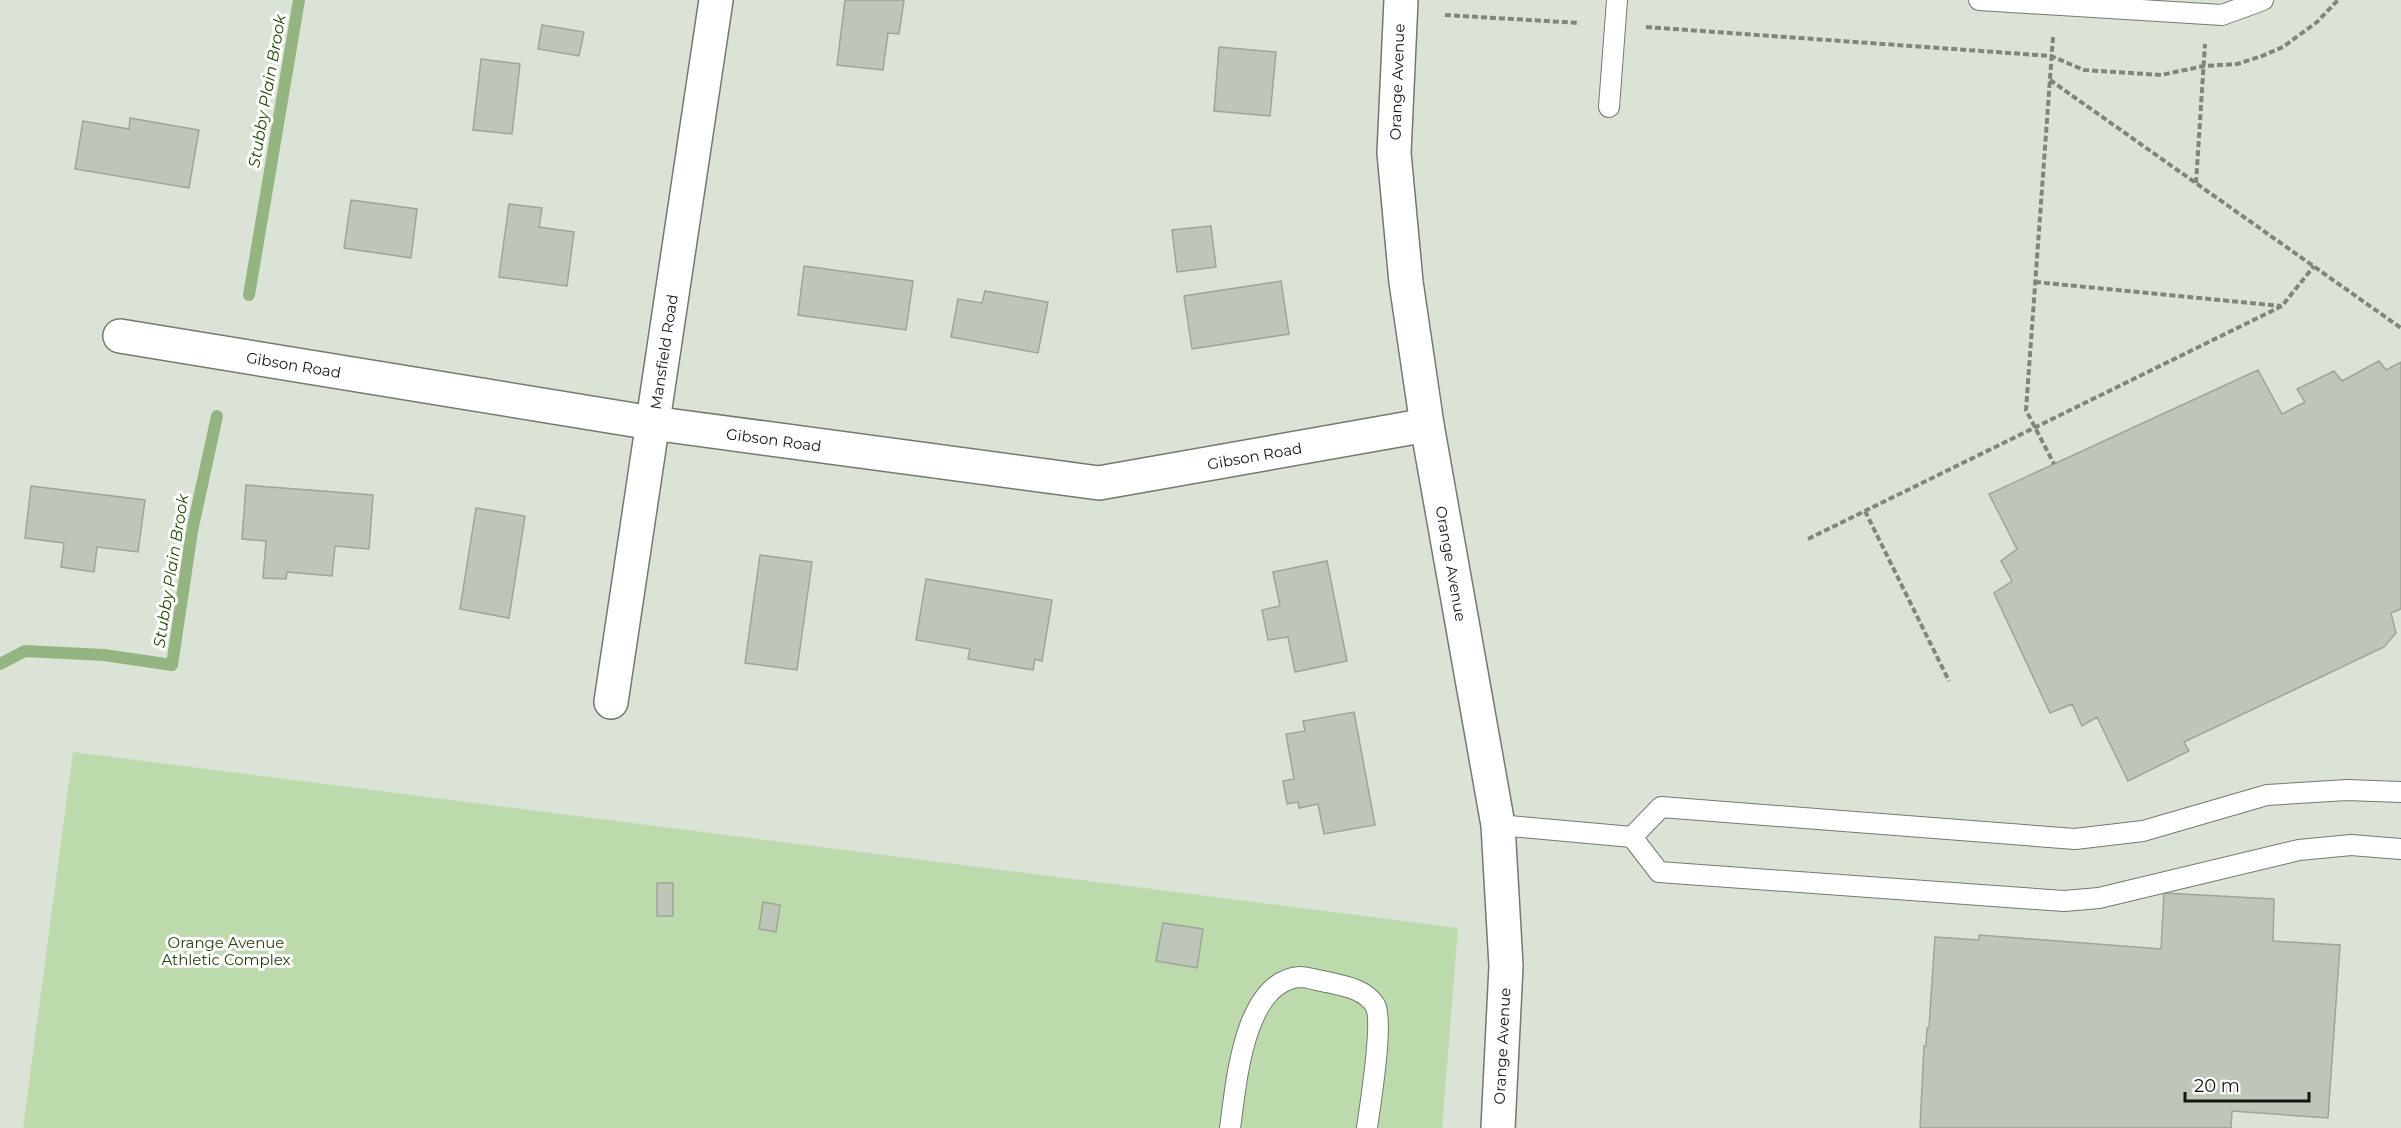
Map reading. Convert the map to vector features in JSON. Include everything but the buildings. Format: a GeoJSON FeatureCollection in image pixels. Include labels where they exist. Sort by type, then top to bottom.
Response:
{"type":"FeatureCollection","features":[{"type":"Feature","properties":{"kind":"street","name":"Mansfield Road"},"geometry":{"type":"LineString","coordinates":[[611,702],[716,0]]}},
{"type":"Feature","properties":{"kind":"street","name":"Orange Avenue"},"geometry":{"type":"LineString","coordinates":[[1401,0],[1394,153],[1406,282],[1427,425],[1498,825],[1506,966],[1498,1128]]}},
{"type":"Feature","properties":{"kind":"street","name":"Gibson Road"},"geometry":{"type":"LineString","coordinates":[[120,336],[652,423],[1099,483],[1427,425]]}},
{"type":"Feature","properties":{"kind":"lane"},"geometry":{"type":"LineString","coordinates":[[1609,107],[1617,0]]}},
{"type":"Feature","properties":{"kind":"lane"},"geometry":{"type":"LineString","coordinates":[[1979,0],[2222,15],[2263,0]]}},
{"type":"Feature","properties":{"kind":"lane"},"geometry":{"type":"LineString","coordinates":[[1632,837],[1661,807],[2075,839],[2143,831],[2267,795],[2347,790],[2401,792]]}},
{"type":"Feature","properties":{"kind":"lane"},"geometry":{"type":"LineString","coordinates":[[1498,825],[1632,837],[1659,872],[2064,901],[2099,898],[2299,850],[2351,845],[2401,849]]}},
{"type":"Feature","properties":{"kind":"lane"},"geometry":{"type":"LineString","coordinates":[[1230,1128],[1240,1058],[1248,1031],[1265,998],[1276,985],[1300,977],[1355,988],[1375,1006],[1378,1024],[1367,1128]]}},
{"type":"Feature","properties":{"kind":"path"},"geometry":{"type":"LineString","coordinates":[[1642,27],[2051,56],[2084,70],[2161,75],[2204,66],[2237,64],[2283,47],[2317,22],[2338,0]]}},
{"type":"Feature","properties":{"kind":"path"},"geometry":{"type":"LineString","coordinates":[[1445,15],[1580,23]]}},
{"type":"Feature","properties":{"kind":"path"},"geometry":{"type":"LineString","coordinates":[[2053,30],[2026,410],[2054,464]]}},
{"type":"Feature","properties":{"kind":"path"},"geometry":{"type":"LineString","coordinates":[[2196,183],[2205,40]]}},
{"type":"Feature","properties":{"kind":"path"},"geometry":{"type":"LineString","coordinates":[[2050,80],[2401,328]]}},
{"type":"Feature","properties":{"kind":"path"},"geometry":{"type":"LineString","coordinates":[[1808,539],[2282,306],[2314,266]]}},
{"type":"Feature","properties":{"kind":"path"},"geometry":{"type":"LineString","coordinates":[[2035,282],[2282,306]]}},
{"type":"Feature","properties":{"kind":"path"},"geometry":{"type":"LineString","coordinates":[[1865,511],[1949,681]]}},
{"type":"Feature","properties":{"kind":"green space","name":"Orange Avenue Athletic Complex"},"geometry":{"type":"Polygon","coordinates":[[[73,752],[1458,928],[1442,1128],[23,1128],[73,752]]]}},
{"type":"Feature","properties":{"kind":"waterway","name":"Stubby Plain Brook"},"geometry":{"type":"LineString","coordinates":[[249,295],[299,0]]}},
{"type":"Feature","properties":{"kind":"waterway","name":"Stubby Plain Brook"},"geometry":{"type":"LineString","coordinates":[[0,664],[25,651],[104,655],[172,665],[192,531],[217,416]]}}]}
